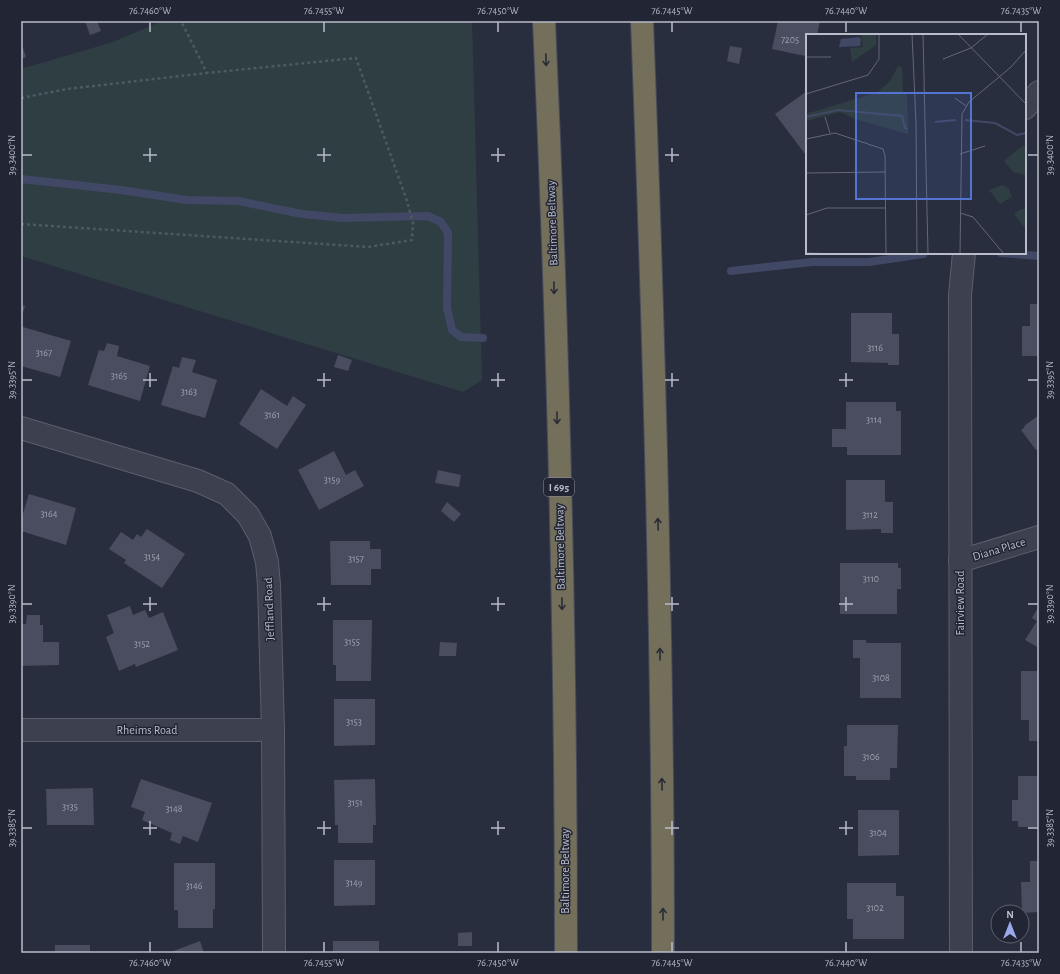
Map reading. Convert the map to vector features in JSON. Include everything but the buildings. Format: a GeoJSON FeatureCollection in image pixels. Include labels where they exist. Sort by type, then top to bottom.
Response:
{"type":"FeatureCollection","features":[{"type":"Feature","properties":{"kind":"highway","name":"Baltimore Beltway"},"geometry":{"type":"LineString","coordinates":[[544,21],[554,282],[561,558],[566,842],[566,953]]}},
{"type":"Feature","properties":{"kind":"highway"},"geometry":{"type":"LineString","coordinates":[[642,21],[659,552],[663,953]]}},
{"type":"Feature","properties":{"kind":"street"},"geometry":{"type":"LineString","coordinates":[[1026,107],[1039,92]]}},
{"type":"Feature","properties":{"kind":"street","name":"Fairview Road"},"geometry":{"type":"LineString","coordinates":[[961,953],[960,295],[964,254]]}},
{"type":"Feature","properties":{"kind":"street","name":"Jeffland Road"},"geometry":{"type":"LineString","coordinates":[[21,428],[198,481],[227,494],[248,515],[260,536],[267,562],[269,585],[273,730],[274,953]]}},
{"type":"Feature","properties":{"kind":"street","name":"Diana Place"},"geometry":{"type":"LineString","coordinates":[[960,561],[1039,537]]}},
{"type":"Feature","properties":{"kind":"street","name":"Rheims Road"},"geometry":{"type":"LineString","coordinates":[[21,730],[273,730]]}},
{"type":"Feature","properties":{"kind":"path"},"geometry":{"type":"LineString","coordinates":[[181,21],[207,73]]}},
{"type":"Feature","properties":{"kind":"path"},"geometry":{"type":"LineString","coordinates":[[21,98],[67,89],[356,58],[407,201],[413,223],[412,240],[368,247],[21,224]]}},
{"type":"Feature","properties":{"kind":"shaded area"},"geometry":{"type":"Polygon","coordinates":[[[162,21],[472,21],[482,380],[463,392],[21,256],[21,69],[113,42],[162,21]]]}},
{"type":"Feature","properties":{"kind":"waterway"},"geometry":{"type":"LineString","coordinates":[[21,179],[121,190],[187,200],[238,201],[302,214],[343,218],[428,216],[441,222],[448,233],[447,308],[452,330],[461,337],[483,338]]}},
{"type":"Feature","properties":{"kind":"waterway"},"geometry":{"type":"LineString","coordinates":[[731,271],[812,262],[869,262],[923,254]]}},
{"type":"Feature","properties":{"kind":"waterway"},"geometry":{"type":"LineString","coordinates":[[1014,254],[1039,256]]}}]}
